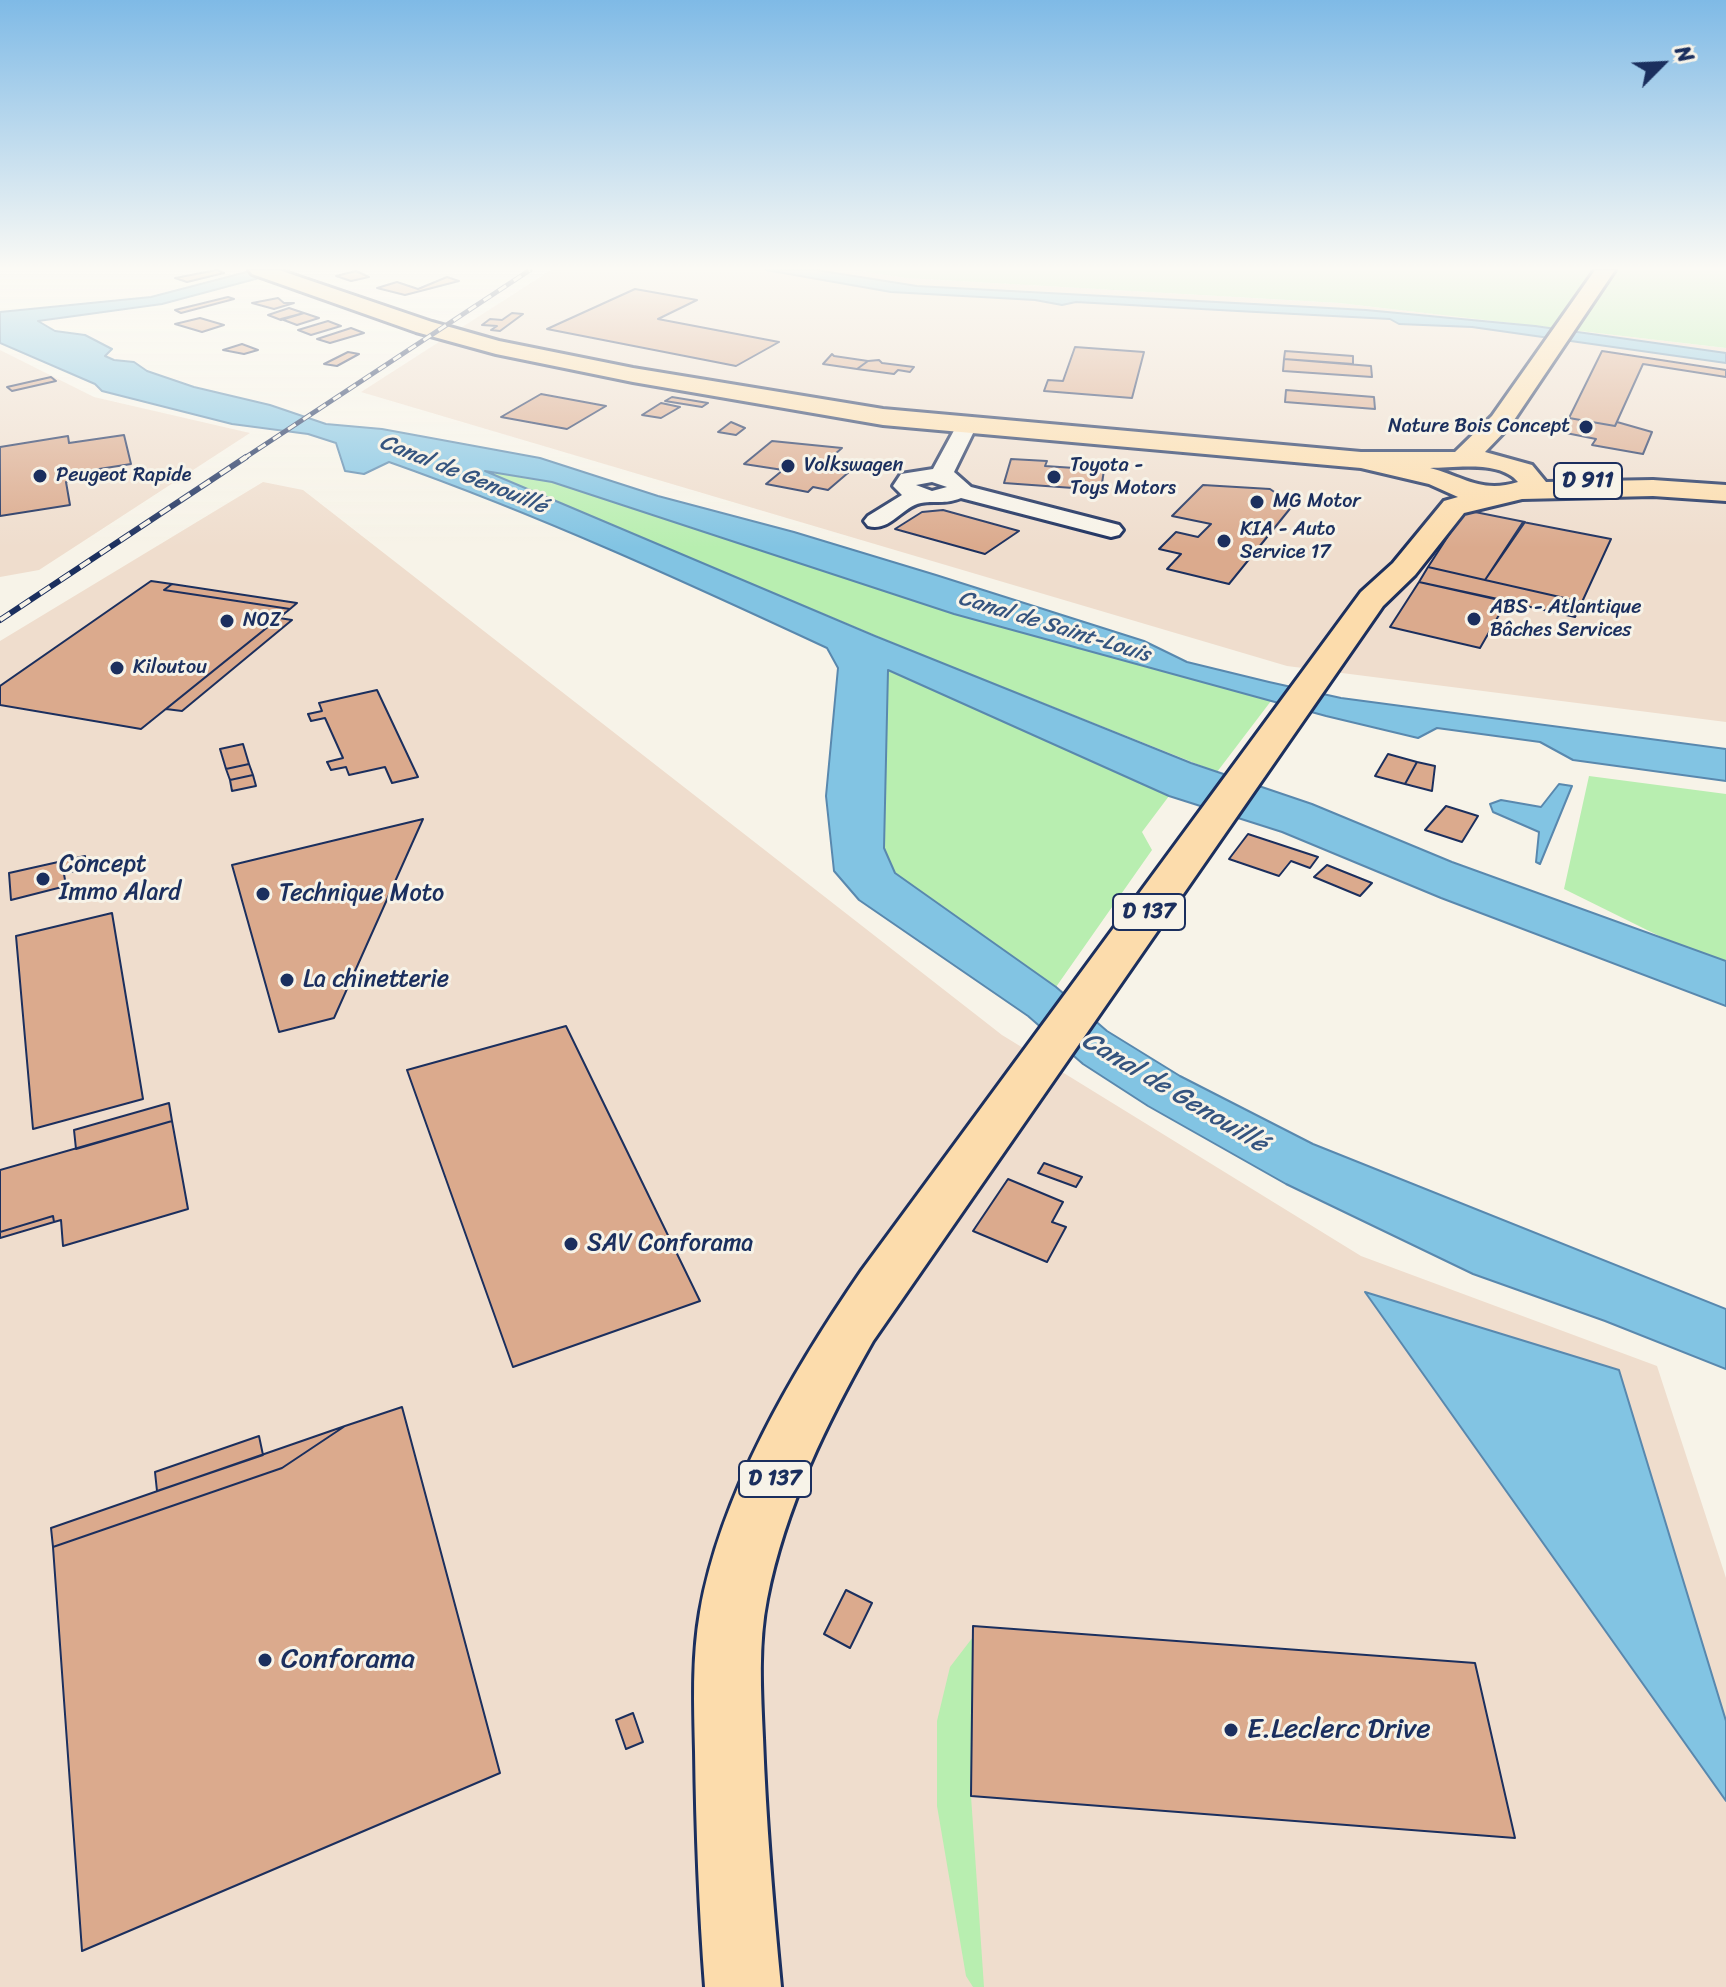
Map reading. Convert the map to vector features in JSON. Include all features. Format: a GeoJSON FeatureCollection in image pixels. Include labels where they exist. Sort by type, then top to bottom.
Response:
{"type":"FeatureCollection","features":[{"type":"Feature","properties":{"kind":"main road"},"geometry":{"type":"LineString","coordinates":[[573,363],[851,412],[1450,470],[1488,460],[1520,476]]}},
{"type":"Feature","properties":{"kind":"main road","name":"D 137"},"geometry":{"type":"LineString","coordinates":[[1372,599],[1383,554],[1450,470],[1501,421],[1541,363]]}},
{"type":"Feature","properties":{"kind":"main road"},"geometry":{"type":"LineString","coordinates":[[1501,421],[1500,446],[1520,476]]}},
{"type":"Feature","properties":{"kind":"main road"},"geometry":{"type":"LineString","coordinates":[[1450,470],[1467,492],[1494,495],[1520,476]]}},
{"type":"Feature","properties":{"kind":"main road","name":"D 911"},"geometry":{"type":"LineString","coordinates":[[1520,476],[1726,493]]}},
{"type":"Feature","properties":{"kind":"main road","name":"D 137"},"geometry":{"type":"LineString","coordinates":[[743,1987],[732,1853],[727,1696],[734,1600],[768,1494],[815,1395],[867,1301],[1372,599],[1404,569],[1454,507],[1494,495]]}},
{"type":"Feature","properties":{"kind":"street"},"geometry":{"type":"LineString","coordinates":[[949,483],[967,425]]}},
{"type":"Feature","properties":{"kind":"street"},"geometry":{"type":"LineString","coordinates":[[876,521],[918,495],[904,486],[909,479],[949,483],[1111,530]]}},
{"type":"Feature","properties":{"kind":"shaded area"},"geometry":{"type":"Polygon","coordinates":[[[0,363],[25,363],[94,397],[250,433],[39,570],[0,577],[0,363]]]}},
{"type":"Feature","properties":{"kind":"shaded area"},"geometry":{"type":"Polygon","coordinates":[[[407,363],[1726,363],[1726,722],[1287,666],[361,392],[407,363]]]}},
{"type":"Feature","properties":{"kind":"shaded area"},"geometry":{"type":"Polygon","coordinates":[[[263,482],[303,490],[1002,1035],[1361,1256],[1657,1366],[1726,1578],[1726,1987],[0,1987],[0,641],[263,482]]]}},
{"type":"Feature","properties":{"kind":"green space"},"geometry":{"type":"Polygon","coordinates":[[[480,470],[552,482],[954,614],[1271,701],[1217,772],[920,654],[480,470]]]}},
{"type":"Feature","properties":{"kind":"green space"},"geometry":{"type":"Polygon","coordinates":[[[888,669],[1169,796],[1142,832],[1152,850],[1056,987],[895,873],[884,848],[888,669]]]}},
{"type":"Feature","properties":{"kind":"green space"},"geometry":{"type":"Polygon","coordinates":[[[1589,776],[1726,794],[1726,969],[1564,889],[1589,776]]]}},
{"type":"Feature","properties":{"kind":"green space"},"geometry":{"type":"Polygon","coordinates":[[[973,1637],[971,1796],[984,1987],[973,1987],[966,1976],[937,1806],[937,1721],[950,1667],[973,1637]]]}},
{"type":"Feature","properties":{"kind":"water"},"geometry":{"type":"Polygon","coordinates":[[[46,363],[135,363],[147,371],[194,387],[270,405],[326,424],[382,429],[540,458],[658,496],[794,532],[936,575],[1144,641],[1187,662],[1269,682],[1341,698],[1726,749],[1726,781],[1573,760],[1540,742],[1437,728],[1418,738],[1326,716],[954,614],[552,482],[485,471],[875,636],[1191,763],[1312,804],[1452,862],[1726,961],[1726,1006],[1441,898],[1282,832],[1169,796],[888,670],[884,848],[895,873],[1056,987],[1107,1031],[1180,1076],[1313,1144],[1726,1309],[1726,1369],[1605,1321],[1473,1274],[1286,1184],[1148,1106],[1083,1064],[1028,1016],[859,900],[834,871],[826,796],[838,668],[827,648],[610,550],[445,482],[389,462],[364,474],[345,471],[336,443],[308,434],[232,424],[102,391],[95,384],[46,363]]]}},
{"type":"Feature","properties":{"kind":"water"},"geometry":{"type":"Polygon","coordinates":[[[1559,784],[1572,786],[1540,864],[1536,862],[1539,832],[1493,812],[1490,804],[1501,800],[1541,807],[1559,784]]]}},
{"type":"Feature","properties":{"kind":"water"},"geometry":{"type":"Polygon","coordinates":[[[1365,1292],[1619,1370],[1726,1721],[1726,1801],[1365,1292]]]}},
{"type":"Feature","properties":{"kind":"building"},"geometry":{"type":"Polygon","coordinates":[[[824,363],[866,363],[857,369],[824,363]]]}},
{"type":"Feature","properties":{"kind":"building"},"geometry":{"type":"Polygon","coordinates":[[[866,363],[914,367],[910,372],[898,370],[894,374],[857,369],[866,363]]]}},
{"type":"Feature","properties":{"kind":"building"},"geometry":{"type":"Polygon","coordinates":[[[1069,363],[1141,363],[1132,398],[1044,391],[1048,380],[1063,381],[1069,363]]]}},
{"type":"Feature","properties":{"kind":"building"},"geometry":{"type":"Polygon","coordinates":[[[1284,363],[1330,363],[1371,366],[1372,377],[1283,371],[1284,363]]]}},
{"type":"Feature","properties":{"kind":"building"},"geometry":{"type":"Polygon","coordinates":[[[1596,363],[1679,363],[1726,370],[1726,377],[1643,364],[1615,426],[1569,418],[1596,363]]]}},
{"type":"Feature","properties":{"kind":"building"},"geometry":{"type":"Polygon","coordinates":[[[51,377],[56,381],[12,391],[7,387],[51,377]]]}},
{"type":"Feature","properties":{"kind":"building"},"geometry":{"type":"Polygon","coordinates":[[[1286,390],[1374,397],[1375,409],[1285,402],[1286,390]]]}},
{"type":"Feature","properties":{"kind":"building"},"geometry":{"type":"Polygon","coordinates":[[[541,394],[606,406],[567,429],[501,417],[541,394]]]}},
{"type":"Feature","properties":{"kind":"building"},"geometry":{"type":"Polygon","coordinates":[[[672,397],[708,403],[702,407],[665,401],[672,397]]]}},
{"type":"Feature","properties":{"kind":"building"},"geometry":{"type":"Polygon","coordinates":[[[661,403],[680,407],[661,418],[642,415],[661,403]]]}},
{"type":"Feature","properties":{"kind":"building"},"geometry":{"type":"Polygon","coordinates":[[[1569,418],[1615,426],[1617,422],[1652,432],[1643,454],[1592,445],[1596,439],[1561,432],[1569,418]]]}},
{"type":"Feature","properties":{"kind":"building"},"geometry":{"type":"Polygon","coordinates":[[[731,422],[745,428],[736,435],[718,432],[731,422]]]}},
{"type":"Feature","properties":{"kind":"building","name":"Peugeot Rapide"},"geometry":{"type":"Polygon","coordinates":[[[124,435],[131,464],[80,472],[81,480],[66,482],[70,505],[0,516],[0,447],[68,436],[69,443],[124,435]]]}},
{"type":"Feature","properties":{"kind":"building","name":"Volkswagen"},"geometry":{"type":"Polygon","coordinates":[[[772,441],[842,448],[820,467],[849,472],[828,490],[813,487],[808,492],[766,484],[783,470],[744,464],[772,441]]]}},
{"type":"Feature","properties":{"kind":"building","name":"Toyota - Toys Motors"},"geometry":{"type":"Polygon","coordinates":[[[1011,459],[1047,461],[1045,466],[1104,470],[1101,490],[1004,483],[1011,459]]]}},
{"type":"Feature","properties":{"kind":"building"},"geometry":{"type":"Polygon","coordinates":[[[1203,485],[1270,489],[1293,505],[1229,584],[1167,569],[1181,554],[1159,549],[1176,532],[1198,537],[1211,524],[1172,516],[1203,485]]]}},
{"type":"Feature","properties":{"kind":"building"},"geometry":{"type":"Polygon","coordinates":[[[943,510],[1019,531],[985,554],[895,529],[922,512],[943,510]]]}},
{"type":"Feature","properties":{"kind":"building"},"geometry":{"type":"Polygon","coordinates":[[[1465,510],[1525,522],[1485,580],[1428,567],[1465,510]]]}},
{"type":"Feature","properties":{"kind":"building"},"geometry":{"type":"Polygon","coordinates":[[[1523,522],[1611,539],[1582,602],[1485,580],[1523,522]]]}},
{"type":"Feature","properties":{"kind":"building"},"geometry":{"type":"Polygon","coordinates":[[[1428,567],[1582,602],[1575,617],[1419,582],[1428,567]]]}},
{"type":"Feature","properties":{"kind":"building"},"geometry":{"type":"Polygon","coordinates":[[[151,581],[172,584],[164,590],[290,609],[141,729],[0,705],[0,686],[151,581]]]}},
{"type":"Feature","properties":{"kind":"building"},"geometry":{"type":"Polygon","coordinates":[[[1419,582],[1507,601],[1480,648],[1390,627],[1419,582]]]}},
{"type":"Feature","properties":{"kind":"building"},"geometry":{"type":"Polygon","coordinates":[[[172,584],[297,603],[290,609],[164,590],[172,584]]]}},
{"type":"Feature","properties":{"kind":"building"},"geometry":{"type":"Polygon","coordinates":[[[279,618],[292,620],[182,711],[166,709],[279,618]]]}},
{"type":"Feature","properties":{"kind":"building"},"geometry":{"type":"Polygon","coordinates":[[[377,690],[418,777],[392,783],[385,767],[349,775],[346,767],[331,770],[327,762],[343,758],[325,718],[311,721],[308,714],[322,711],[319,703],[377,690]]]}},
{"type":"Feature","properties":{"kind":"building"},"geometry":{"type":"Polygon","coordinates":[[[243,744],[249,764],[226,769],[220,749],[243,744]]]}},
{"type":"Feature","properties":{"kind":"building"},"geometry":{"type":"Polygon","coordinates":[[[1388,754],[1417,762],[1405,784],[1375,776],[1388,754]]]}},
{"type":"Feature","properties":{"kind":"building"},"geometry":{"type":"Polygon","coordinates":[[[1417,762],[1435,766],[1432,791],[1405,784],[1417,762]]]}},
{"type":"Feature","properties":{"kind":"building"},"geometry":{"type":"Polygon","coordinates":[[[249,764],[253,775],[230,780],[226,769],[249,764]]]}},
{"type":"Feature","properties":{"kind":"building"},"geometry":{"type":"Polygon","coordinates":[[[253,775],[256,786],[232,791],[230,780],[253,775]]]}},
{"type":"Feature","properties":{"kind":"building"},"geometry":{"type":"Polygon","coordinates":[[[1446,806],[1478,816],[1462,842],[1425,830],[1446,806]]]}},
{"type":"Feature","properties":{"kind":"building"},"geometry":{"type":"Polygon","coordinates":[[[423,819],[334,1018],[279,1032],[232,865],[423,819]]]}},
{"type":"Feature","properties":{"kind":"building"},"geometry":{"type":"Polygon","coordinates":[[[1248,834],[1318,857],[1310,868],[1291,861],[1279,876],[1229,859],[1248,834]]]}},
{"type":"Feature","properties":{"kind":"building"},"geometry":{"type":"Polygon","coordinates":[[[85,856],[87,867],[64,874],[66,886],[11,900],[9,873],[85,856]]]}},
{"type":"Feature","properties":{"kind":"building"},"geometry":{"type":"Polygon","coordinates":[[[1327,865],[1372,883],[1360,896],[1314,877],[1327,865]]]}},
{"type":"Feature","properties":{"kind":"building"},"geometry":{"type":"Polygon","coordinates":[[[112,913],[143,1099],[33,1129],[16,936],[112,913]]]}},
{"type":"Feature","properties":{"kind":"building","name":"SAV Conforama"},"geometry":{"type":"Polygon","coordinates":[[[566,1026],[700,1301],[513,1367],[407,1070],[566,1026]]]}},
{"type":"Feature","properties":{"kind":"building"},"geometry":{"type":"Polygon","coordinates":[[[169,1103],[172,1121],[76,1149],[74,1130],[169,1103]]]}},
{"type":"Feature","properties":{"kind":"building"},"geometry":{"type":"Polygon","coordinates":[[[172,1121],[188,1209],[63,1246],[61,1220],[54,1222],[53,1216],[0,1232],[0,1170],[172,1121]]]}},
{"type":"Feature","properties":{"kind":"building"},"geometry":{"type":"Polygon","coordinates":[[[1044,1163],[1082,1177],[1076,1187],[1038,1173],[1044,1163]]]}},
{"type":"Feature","properties":{"kind":"building"},"geometry":{"type":"Polygon","coordinates":[[[1008,1179],[1063,1202],[1052,1222],[1066,1227],[1047,1262],[973,1231],[1008,1179]]]}},
{"type":"Feature","properties":{"kind":"building"},"geometry":{"type":"Polygon","coordinates":[[[53,1216],[54,1222],[0,1238],[0,1232],[53,1216]]]}},
{"type":"Feature","properties":{"kind":"building","name":"Conforama"},"geometry":{"type":"Polygon","coordinates":[[[402,1407],[500,1773],[82,1951],[53,1547],[282,1468],[345,1426],[402,1407]]]}},
{"type":"Feature","properties":{"kind":"building"},"geometry":{"type":"Polygon","coordinates":[[[345,1426],[282,1468],[53,1547],[51,1528],[345,1426]]]}},
{"type":"Feature","properties":{"kind":"building"},"geometry":{"type":"Polygon","coordinates":[[[259,1436],[263,1455],[157,1491],[155,1472],[259,1436]]]}},
{"type":"Feature","properties":{"kind":"building"},"geometry":{"type":"Polygon","coordinates":[[[846,1590],[872,1603],[850,1648],[824,1634],[846,1590]]]}},
{"type":"Feature","properties":{"kind":"building","name":"E.Leclerc Drive"},"geometry":{"type":"Polygon","coordinates":[[[973,1626],[1475,1663],[1515,1838],[971,1796],[973,1626]]]}},
{"type":"Feature","properties":{"kind":"building"},"geometry":{"type":"Polygon","coordinates":[[[633,1713],[643,1742],[626,1749],[616,1720],[633,1713]]]}},
{"type":"Feature","properties":{"kind":"railway"},"geometry":{"type":"LineString","coordinates":[[243,459],[389,363]]}},
{"type":"Feature","properties":{"kind":"railway"},"geometry":{"type":"LineString","coordinates":[[0,620],[246,457]]}},
{"type":"Feature","properties":{"kind":"place","name":"Nature Bois Concept"},"geometry":{"type":"Point","coordinates":[1586,427]}},
{"type":"Feature","properties":{"kind":"place","name":"Volkswagen"},"geometry":{"type":"Point","coordinates":[788,466]}},
{"type":"Feature","properties":{"kind":"place","name":"Peugeot Rapide"},"geometry":{"type":"Point","coordinates":[40,476]}},
{"type":"Feature","properties":{"kind":"place","name":"Toyota - Toys Motors"},"geometry":{"type":"Point","coordinates":[1054,477]}},
{"type":"Feature","properties":{"kind":"place","name":"MG Motor"},"geometry":{"type":"Point","coordinates":[1257,502]}},
{"type":"Feature","properties":{"kind":"place","name":"KIA - Auto Service 17"},"geometry":{"type":"Point","coordinates":[1224,541]}},
{"type":"Feature","properties":{"kind":"place","name":"ABS - Atlantique Bâches Services"},"geometry":{"type":"Point","coordinates":[1474,619]}},
{"type":"Feature","properties":{"kind":"place","name":"NOZ"},"geometry":{"type":"Point","coordinates":[227,621]}},
{"type":"Feature","properties":{"kind":"place","name":"Kiloutou"},"geometry":{"type":"Point","coordinates":[117,668]}},
{"type":"Feature","properties":{"kind":"place","name":"Concept Immo Alard"},"geometry":{"type":"Point","coordinates":[43,879]}},
{"type":"Feature","properties":{"kind":"place","name":"Technique Moto"},"geometry":{"type":"Point","coordinates":[263,894]}},
{"type":"Feature","properties":{"kind":"place","name":"La chinetterie"},"geometry":{"type":"Point","coordinates":[287,980]}},
{"type":"Feature","properties":{"kind":"place","name":"SAV Conforama"},"geometry":{"type":"Point","coordinates":[571,1244]}},
{"type":"Feature","properties":{"kind":"place","name":"Conforama"},"geometry":{"type":"Point","coordinates":[265,1660]}},
{"type":"Feature","properties":{"kind":"place","name":"E.Leclerc Drive"},"geometry":{"type":"Point","coordinates":[1231,1730]}},
{"type":"Feature","properties":{"kind":"water label","name":"Canal de Genouillé"},"geometry":{"type":"Point","coordinates":[463,475]}},
{"type":"Feature","properties":{"kind":"water label","name":"Canal de Saint-Louis"},"geometry":{"type":"Point","coordinates":[1054,627]}},
{"type":"Feature","properties":{"kind":"water label","name":"Canal de Genouillé"},"geometry":{"type":"Point","coordinates":[1174,1093]}}]}
